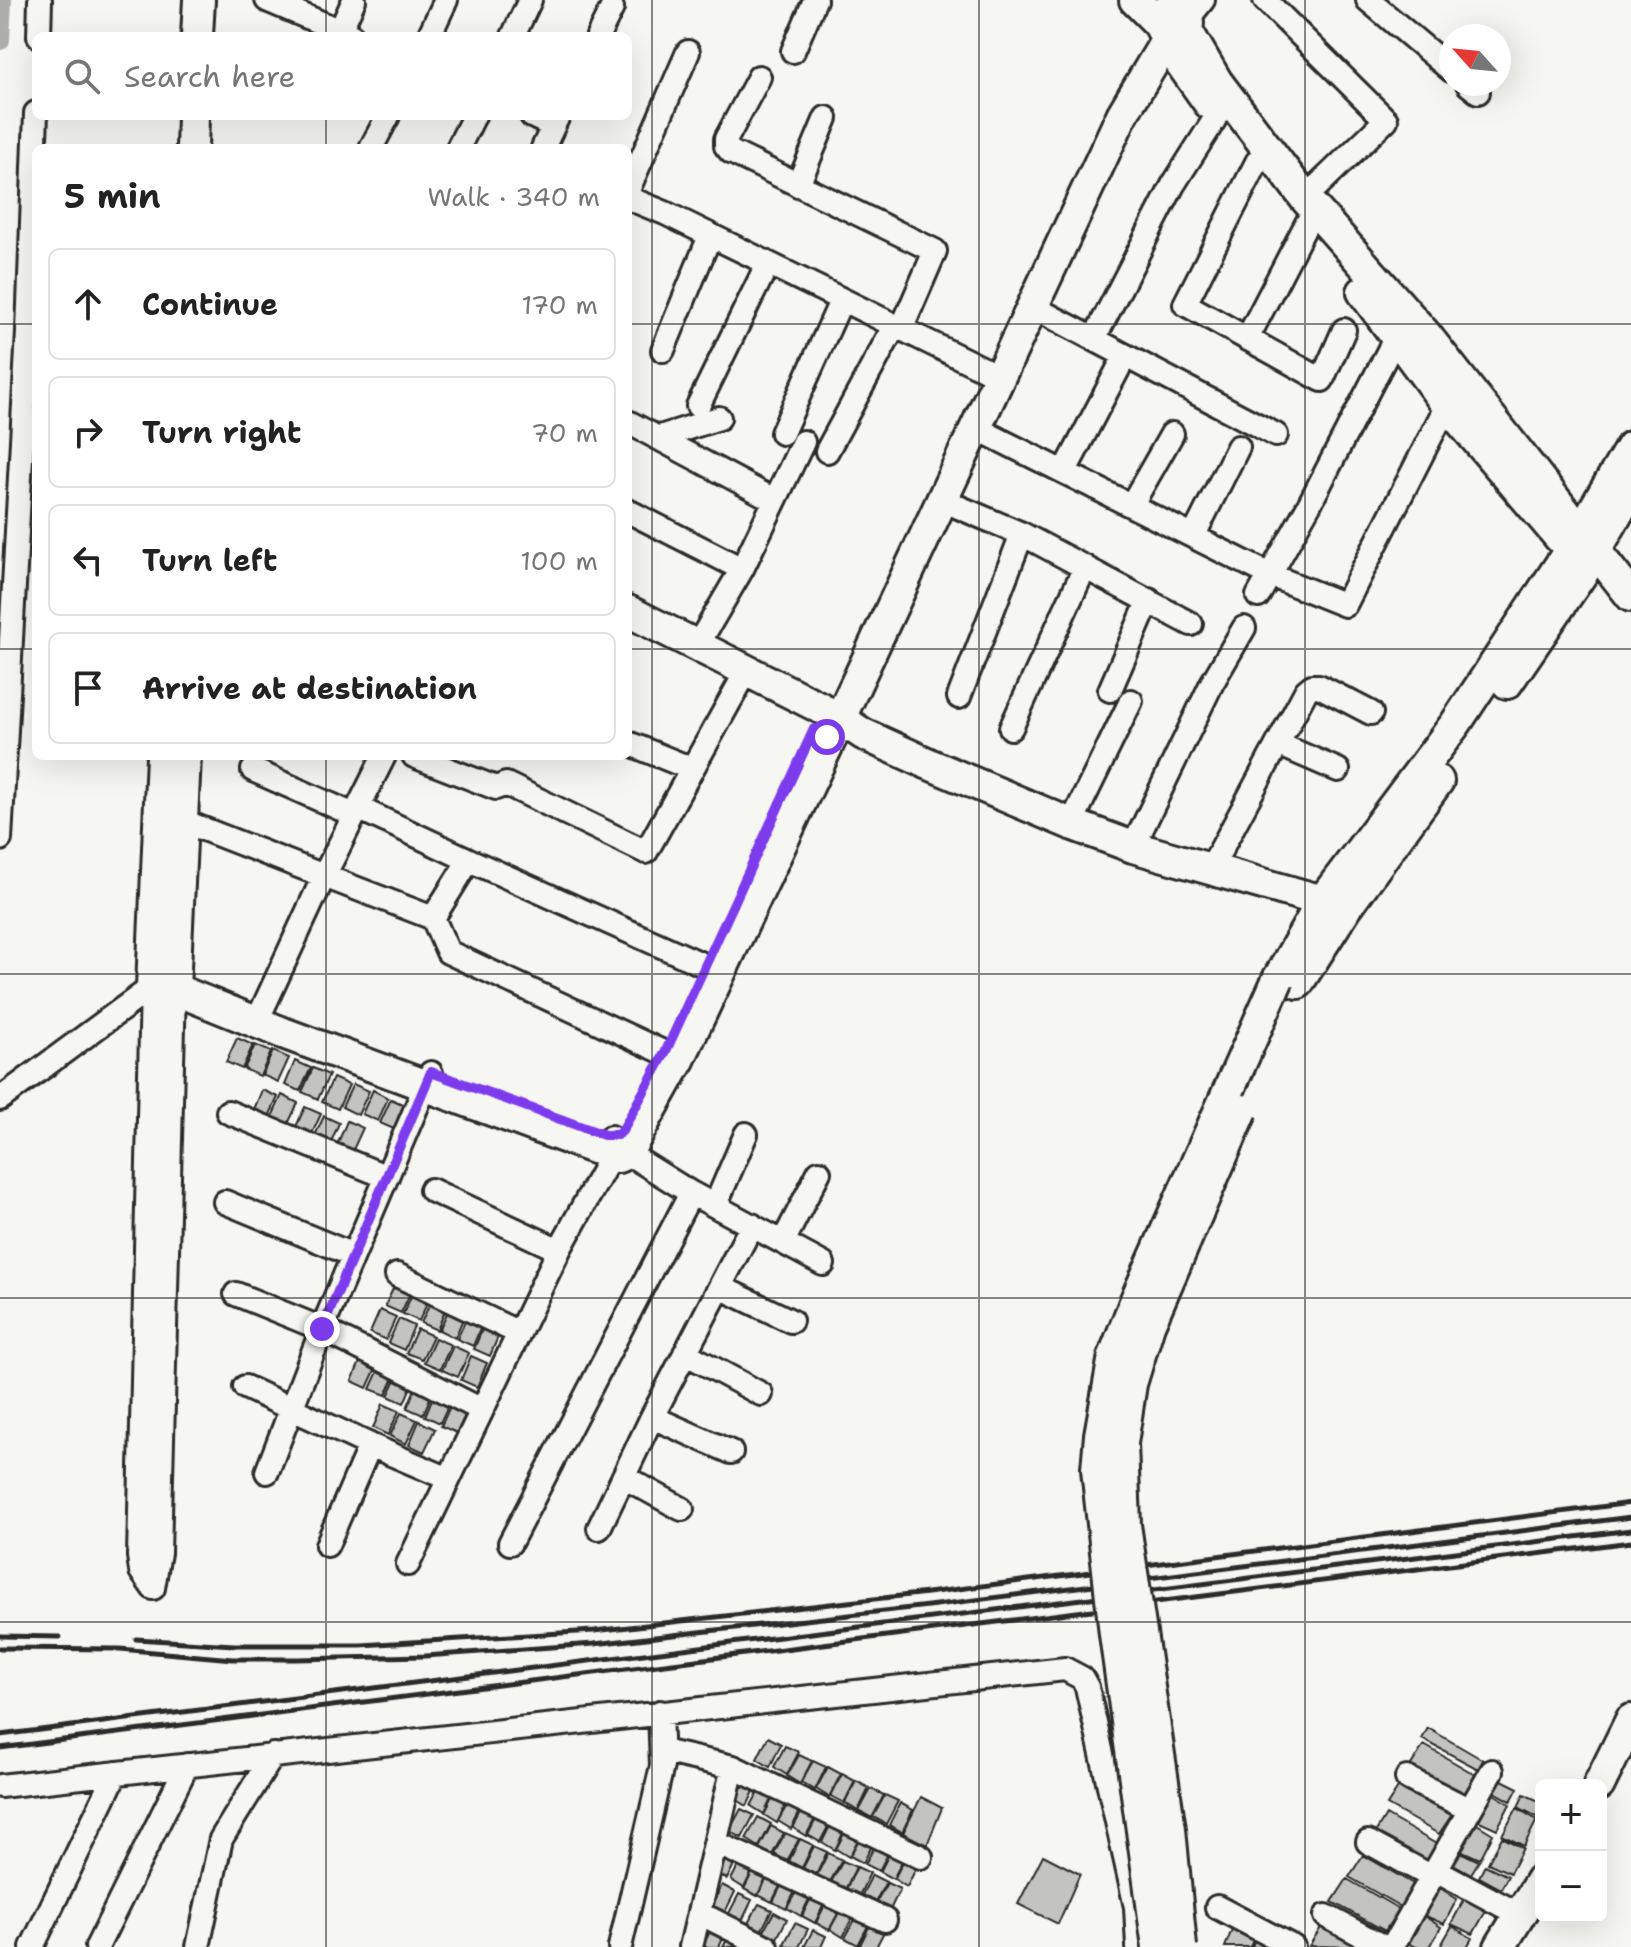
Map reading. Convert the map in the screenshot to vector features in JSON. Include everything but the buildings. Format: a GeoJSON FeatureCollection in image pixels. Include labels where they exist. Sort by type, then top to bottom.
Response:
{"type":"FeatureCollection","features":[{"type":"Feature","properties":{"kind":"street"},"geometry":{"type":"LineString","coordinates":[[39,32],[40,0]]}},
{"type":"Feature","properties":{"kind":"street"},"geometry":{"type":"LineString","coordinates":[[197,32],[199,0]]}},
{"type":"Feature","properties":{"kind":"street"},"geometry":{"type":"LineString","coordinates":[[218,32],[220,0]]}},
{"type":"Feature","properties":{"kind":"street"},"geometry":{"type":"LineString","coordinates":[[267,0],[341,32]]}},
{"type":"Feature","properties":{"kind":"street"},"geometry":{"type":"LineString","coordinates":[[346,32],[354,0]]}},
{"type":"Feature","properties":{"kind":"street"},"geometry":{"type":"LineString","coordinates":[[431,32],[446,0]]}},
{"type":"Feature","properties":{"kind":"street"},"geometry":{"type":"LineString","coordinates":[[515,32],[530,0]]}},
{"type":"Feature","properties":{"kind":"street"},"geometry":{"type":"LineString","coordinates":[[793,51],[815,0]]}},
{"type":"Feature","properties":{"kind":"street"},"geometry":{"type":"LineString","coordinates":[[1135,0],[1177,18],[1214,78],[1306,210],[1582,550]]}},
{"type":"Feature","properties":{"kind":"street"},"geometry":{"type":"LineString","coordinates":[[1247,339],[1306,210],[1386,120],[1265,0]]}},
{"type":"Feature","properties":{"kind":"street"},"geometry":{"type":"LineString","coordinates":[[1368,0],[1439,60]]}},
{"type":"Feature","properties":{"kind":"street"},"geometry":{"type":"LineString","coordinates":[[600,32],[612,8]]}},
{"type":"Feature","properties":{"kind":"street"},"geometry":{"type":"LineString","coordinates":[[1177,18],[1180,62],[1257,162],[1306,210]]}},
{"type":"Feature","properties":{"kind":"street"},"geometry":{"type":"LineString","coordinates":[[616,1148],[942,500],[976,428],[993,374],[1033,307],[1122,115],[1177,18]]}},
{"type":"Feature","properties":{"kind":"street"},"geometry":{"type":"LineString","coordinates":[[408,1564],[559,1250],[616,1148],[679,1060],[993,374],[1110,109],[1177,18]]}},
{"type":"Feature","properties":{"kind":"street"},"geometry":{"type":"LineString","coordinates":[[632,181],[688,52]]}},
{"type":"Feature","properties":{"kind":"street"},"geometry":{"type":"LineString","coordinates":[[759,77],[726,139],[726,146],[731,152],[935,251],[897,328],[827,451]]}},
{"type":"Feature","properties":{"kind":"street"},"geometry":{"type":"LineString","coordinates":[[1094,339],[1173,185],[1218,114]]}},
{"type":"Feature","properties":{"kind":"street"},"geometry":{"type":"LineString","coordinates":[[798,185],[826,118]]}},
{"type":"Feature","properties":{"kind":"street"},"geometry":{"type":"LineString","coordinates":[[35,144],[36,120]]}},
{"type":"Feature","properties":{"kind":"street"},"geometry":{"type":"LineString","coordinates":[[192,144],[193,120]]}},
{"type":"Feature","properties":{"kind":"street"},"geometry":{"type":"LineString","coordinates":[[213,144],[214,120]]}},
{"type":"Feature","properties":{"kind":"street"},"geometry":{"type":"LineString","coordinates":[[373,144],[386,120]]}},
{"type":"Feature","properties":{"kind":"street"},"geometry":{"type":"LineString","coordinates":[[460,144],[472,120]]}},
{"type":"Feature","properties":{"kind":"street"},"geometry":{"type":"LineString","coordinates":[[545,144],[555,121]]}},
{"type":"Feature","properties":{"kind":"street"},"geometry":{"type":"LineString","coordinates":[[1257,162],[1185,304],[1322,380],[1344,330]]}},
{"type":"Feature","properties":{"kind":"street"},"geometry":{"type":"LineString","coordinates":[[632,200],[993,374]]}},
{"type":"Feature","properties":{"kind":"street"},"geometry":{"type":"LineString","coordinates":[[0,839],[32,222]]}},
{"type":"Feature","properties":{"kind":"street"},"geometry":{"type":"LineString","coordinates":[[663,350],[710,236]]}},
{"type":"Feature","properties":{"kind":"street"},"geometry":{"type":"LineString","coordinates":[[698,406],[767,265]]}},
{"type":"Feature","properties":{"kind":"street"},"geometry":{"type":"LineString","coordinates":[[782,433],[841,301]]}},
{"type":"Feature","properties":{"kind":"street"},"geometry":{"type":"LineString","coordinates":[[1033,307],[1276,435]]}},
{"type":"Feature","properties":{"kind":"street"},"geometry":{"type":"LineString","coordinates":[[1403,326],[1447,405],[1582,550],[1628,592]]}},
{"type":"Feature","properties":{"kind":"street"},"geometry":{"type":"LineString","coordinates":[[1258,596],[1403,326]]}},
{"type":"Feature","properties":{"kind":"street"},"geometry":{"type":"LineString","coordinates":[[1065,471],[1125,356]]}},
{"type":"Feature","properties":{"kind":"street"},"geometry":{"type":"LineString","coordinates":[[976,428],[1270,575],[1345,605],[1447,405]]}},
{"type":"Feature","properties":{"kind":"street"},"geometry":{"type":"LineString","coordinates":[[657,438],[719,418]]}},
{"type":"Feature","properties":{"kind":"street"},"geometry":{"type":"LineString","coordinates":[[632,424],[774,500]]}},
{"type":"Feature","properties":{"kind":"street"},"geometry":{"type":"LineString","coordinates":[[1132,504],[1172,434]]}},
{"type":"Feature","properties":{"kind":"street"},"geometry":{"type":"LineString","coordinates":[[697,646],[742,569],[803,442]]}},
{"type":"Feature","properties":{"kind":"street"},"geometry":{"type":"LineString","coordinates":[[1194,535],[1238,447]]}},
{"type":"Feature","properties":{"kind":"street"},"geometry":{"type":"LineString","coordinates":[[1158,1947],[1115,1634],[1097,1469],[1114,1356],[1137,1297],[1288,981],[1334,904],[1462,748],[1582,550],[1631,448]]}},
{"type":"Feature","properties":{"kind":"street"},"geometry":{"type":"LineString","coordinates":[[1582,550],[1631,490]]}},
{"type":"Feature","properties":{"kind":"street"},"geometry":{"type":"LineString","coordinates":[[942,500],[1022,534],[1191,624]]}},
{"type":"Feature","properties":{"kind":"street"},"geometry":{"type":"LineString","coordinates":[[632,513],[742,569]]}},
{"type":"Feature","properties":{"kind":"street"},"geometry":{"type":"LineString","coordinates":[[959,697],[1022,534]]}},
{"type":"Feature","properties":{"kind":"street"},"geometry":{"type":"LineString","coordinates":[[1011,728],[1085,567]]}},
{"type":"Feature","properties":{"kind":"street"},"geometry":{"type":"LineString","coordinates":[[1110,690],[1149,600]]}},
{"type":"Feature","properties":{"kind":"street"},"geometry":{"type":"LineString","coordinates":[[632,613],[697,646],[832,723]]}},
{"type":"Feature","properties":{"kind":"street"},"geometry":{"type":"LineString","coordinates":[[632,628],[740,683],[1071,824],[1133,847],[1334,904]]}},
{"type":"Feature","properties":{"kind":"street"},"geometry":{"type":"LineString","coordinates":[[1133,847],[1212,683],[1244,628]]}},
{"type":"Feature","properties":{"kind":"street"},"geometry":{"type":"LineString","coordinates":[[424,760],[496,788],[506,784],[646,852],[740,683]]}},
{"type":"Feature","properties":{"kind":"street"},"geometry":{"type":"LineString","coordinates":[[1210,870],[1306,691],[1312,686],[1319,686],[1371,713]]}},
{"type":"Feature","properties":{"kind":"street"},"geometry":{"type":"LineString","coordinates":[[1071,824],[1131,701]]}},
{"type":"Feature","properties":{"kind":"street"},"geometry":{"type":"LineString","coordinates":[[1278,744],[1338,770]]}},
{"type":"Feature","properties":{"kind":"street"},"geometry":{"type":"LineString","coordinates":[[632,745],[692,769]]}},
{"type":"Feature","properties":{"kind":"street"},"geometry":{"type":"LineString","coordinates":[[163,760],[171,816]]}},
{"type":"Feature","properties":{"kind":"street"},"geometry":{"type":"LineString","coordinates":[[163,978],[159,1553],[153,1588],[141,1571],[139,1556],[163,978],[171,816],[184,760]]}},
{"type":"Feature","properties":{"kind":"street"},"geometry":{"type":"LineString","coordinates":[[263,1008],[382,760]]}},
{"type":"Feature","properties":{"kind":"street"},"geometry":{"type":"LineString","coordinates":[[253,770],[356,811],[706,966]]}},
{"type":"Feature","properties":{"kind":"street"},"geometry":{"type":"LineString","coordinates":[[171,816],[433,918],[448,952],[665,1053]]}},
{"type":"Feature","properties":{"kind":"street"},"geometry":{"type":"LineString","coordinates":[[433,918],[469,860]]}},
{"type":"Feature","properties":{"kind":"street"},"geometry":{"type":"LineString","coordinates":[[163,978],[263,1008],[428,1079]]}},
{"type":"Feature","properties":{"kind":"street"},"geometry":{"type":"LineString","coordinates":[[163,978],[270,1028],[428,1079],[616,1148],[691,1193],[823,1264]]}},
{"type":"Feature","properties":{"kind":"street"},"geometry":{"type":"LineString","coordinates":[[0,1099],[163,978]]}},
{"type":"Feature","properties":{"kind":"street"},"geometry":{"type":"LineString","coordinates":[[1181,1947],[1170,1829],[1125,1525],[1122,1443],[1131,1384],[1149,1325],[1288,981]]}},
{"type":"Feature","properties":{"kind":"street"},"geometry":{"type":"LineString","coordinates":[[267,1472],[322,1329],[428,1079]]}},
{"type":"Feature","properties":{"kind":"street"},"geometry":{"type":"LineString","coordinates":[[228,1112],[387,1177]]}},
{"type":"Feature","properties":{"kind":"street"},"geometry":{"type":"LineString","coordinates":[[715,1206],[746,1134]]}},
{"type":"Feature","properties":{"kind":"street"},"geometry":{"type":"LineString","coordinates":[[783,1242],[819,1172]]}},
{"type":"Feature","properties":{"kind":"street"},"geometry":{"type":"LineString","coordinates":[[431,1190],[559,1250]]}},
{"type":"Feature","properties":{"kind":"street"},"geometry":{"type":"LineString","coordinates":[[510,1543],[691,1193]]}},
{"type":"Feature","properties":{"kind":"street"},"geometry":{"type":"LineString","coordinates":[[225,1202],[353,1255]]}},
{"type":"Feature","properties":{"kind":"street"},"geometry":{"type":"LineString","coordinates":[[599,1528],[652,1417],[752,1225]]}},
{"type":"Feature","properties":{"kind":"street"},"geometry":{"type":"LineString","coordinates":[[397,1275],[519,1333]]}},
{"type":"Feature","properties":{"kind":"street"},"geometry":{"type":"LineString","coordinates":[[720,1287],[791,1321]]}},
{"type":"Feature","properties":{"kind":"street"},"geometry":{"type":"LineString","coordinates":[[236,1294],[322,1329],[482,1410]]}},
{"type":"Feature","properties":{"kind":"street"},"geometry":{"type":"LineString","coordinates":[[685,1353],[761,1394]]}},
{"type":"Feature","properties":{"kind":"street"},"geometry":{"type":"LineString","coordinates":[[245,1387],[449,1479]]}},
{"type":"Feature","properties":{"kind":"street"},"geometry":{"type":"LineString","coordinates":[[652,1417],[731,1452]]}},
{"type":"Feature","properties":{"kind":"street"},"geometry":{"type":"LineString","coordinates":[[327,1545],[370,1445]]}},
{"type":"Feature","properties":{"kind":"street"},"geometry":{"type":"LineString","coordinates":[[624,1477],[682,1509]]}},
{"type":"Feature","properties":{"kind":"street"},"geometry":{"type":"LineString","coordinates":[[0,1786],[1053,1668],[1074,1672],[1087,1687],[1136,1907],[1138,1947]]}},
{"type":"Feature","properties":{"kind":"street"},"geometry":{"type":"LineString","coordinates":[[620,1947],[662,1766],[660,1712]]}},
{"type":"Feature","properties":{"kind":"street"},"geometry":{"type":"LineString","coordinates":[[1602,1779],[1631,1720]]}},
{"type":"Feature","properties":{"kind":"street"},"geometry":{"type":"LineString","coordinates":[[662,1751],[733,1767],[921,1857]]}},
{"type":"Feature","properties":{"kind":"street"},"geometry":{"type":"LineString","coordinates":[[198,1947],[221,1839],[273,1755]]}},
{"type":"Feature","properties":{"kind":"street"},"geometry":{"type":"LineString","coordinates":[[97,1947],[187,1765]]}},
{"type":"Feature","properties":{"kind":"street"},"geometry":{"type":"LineString","coordinates":[[691,1947],[733,1767]]}},
{"type":"Feature","properties":{"kind":"street"},"geometry":{"type":"LineString","coordinates":[[1392,1947],[1492,1771]]}},
{"type":"Feature","properties":{"kind":"street"},"geometry":{"type":"LineString","coordinates":[[32,1947],[116,1773]]}},
{"type":"Feature","properties":{"kind":"street"},"geometry":{"type":"LineString","coordinates":[[1407,1778],[1470,1810]]}},
{"type":"Feature","properties":{"kind":"street"},"geometry":{"type":"LineString","coordinates":[[1368,1842],[1520,1915]]}},
{"type":"Feature","properties":{"kind":"street"},"geometry":{"type":"LineString","coordinates":[[716,1843],[885,1920]]}},
{"type":"Feature","properties":{"kind":"street"},"geometry":{"type":"LineString","coordinates":[[1500,1947],[1535,1890]]}},
{"type":"Feature","properties":{"kind":"street"},"geometry":{"type":"LineString","coordinates":[[1217,1907],[1293,1947]]}},
{"type":"Feature","properties":{"kind":"street"},"geometry":{"type":"LineString","coordinates":[[699,1913],[767,1947]]}},
{"type":"Feature","properties":{"kind":"street"},"geometry":{"type":"LineString","coordinates":[[1326,1916],[1384,1947]]}},
{"type":"Feature","properties":{"kind":"waterway"},"geometry":{"type":"LineString","coordinates":[[0,40],[2,0]]}},
{"type":"Feature","properties":{"kind":"railway"},"geometry":{"type":"LineString","coordinates":[[136,1639],[234,1645],[361,1645],[594,1631],[927,1593],[1631,1503]]}},
{"type":"Feature","properties":{"kind":"railway"},"geometry":{"type":"LineString","coordinates":[[0,1648],[120,1649],[233,1659],[297,1659],[425,1656],[594,1644],[928,1606],[1631,1517]]}},
{"type":"Feature","properties":{"kind":"railway"},"geometry":{"type":"LineString","coordinates":[[0,1735],[1631,1530]]}},
{"type":"Feature","properties":{"kind":"railway"},"geometry":{"type":"LineString","coordinates":[[0,1748],[1631,1542]]}},
{"type":"Feature","properties":{"kind":"railway"},"geometry":{"type":"LineString","coordinates":[[0,1636],[60,1637]]}},
{"type":"Feature","properties":{"kind":"route"},"geometry":{"type":"LineString","coordinates":[[322,1329],[431,1072],[604,1135],[611,1137],[622,1131],[665,1053],[814,729],[827,737]]}}]}
